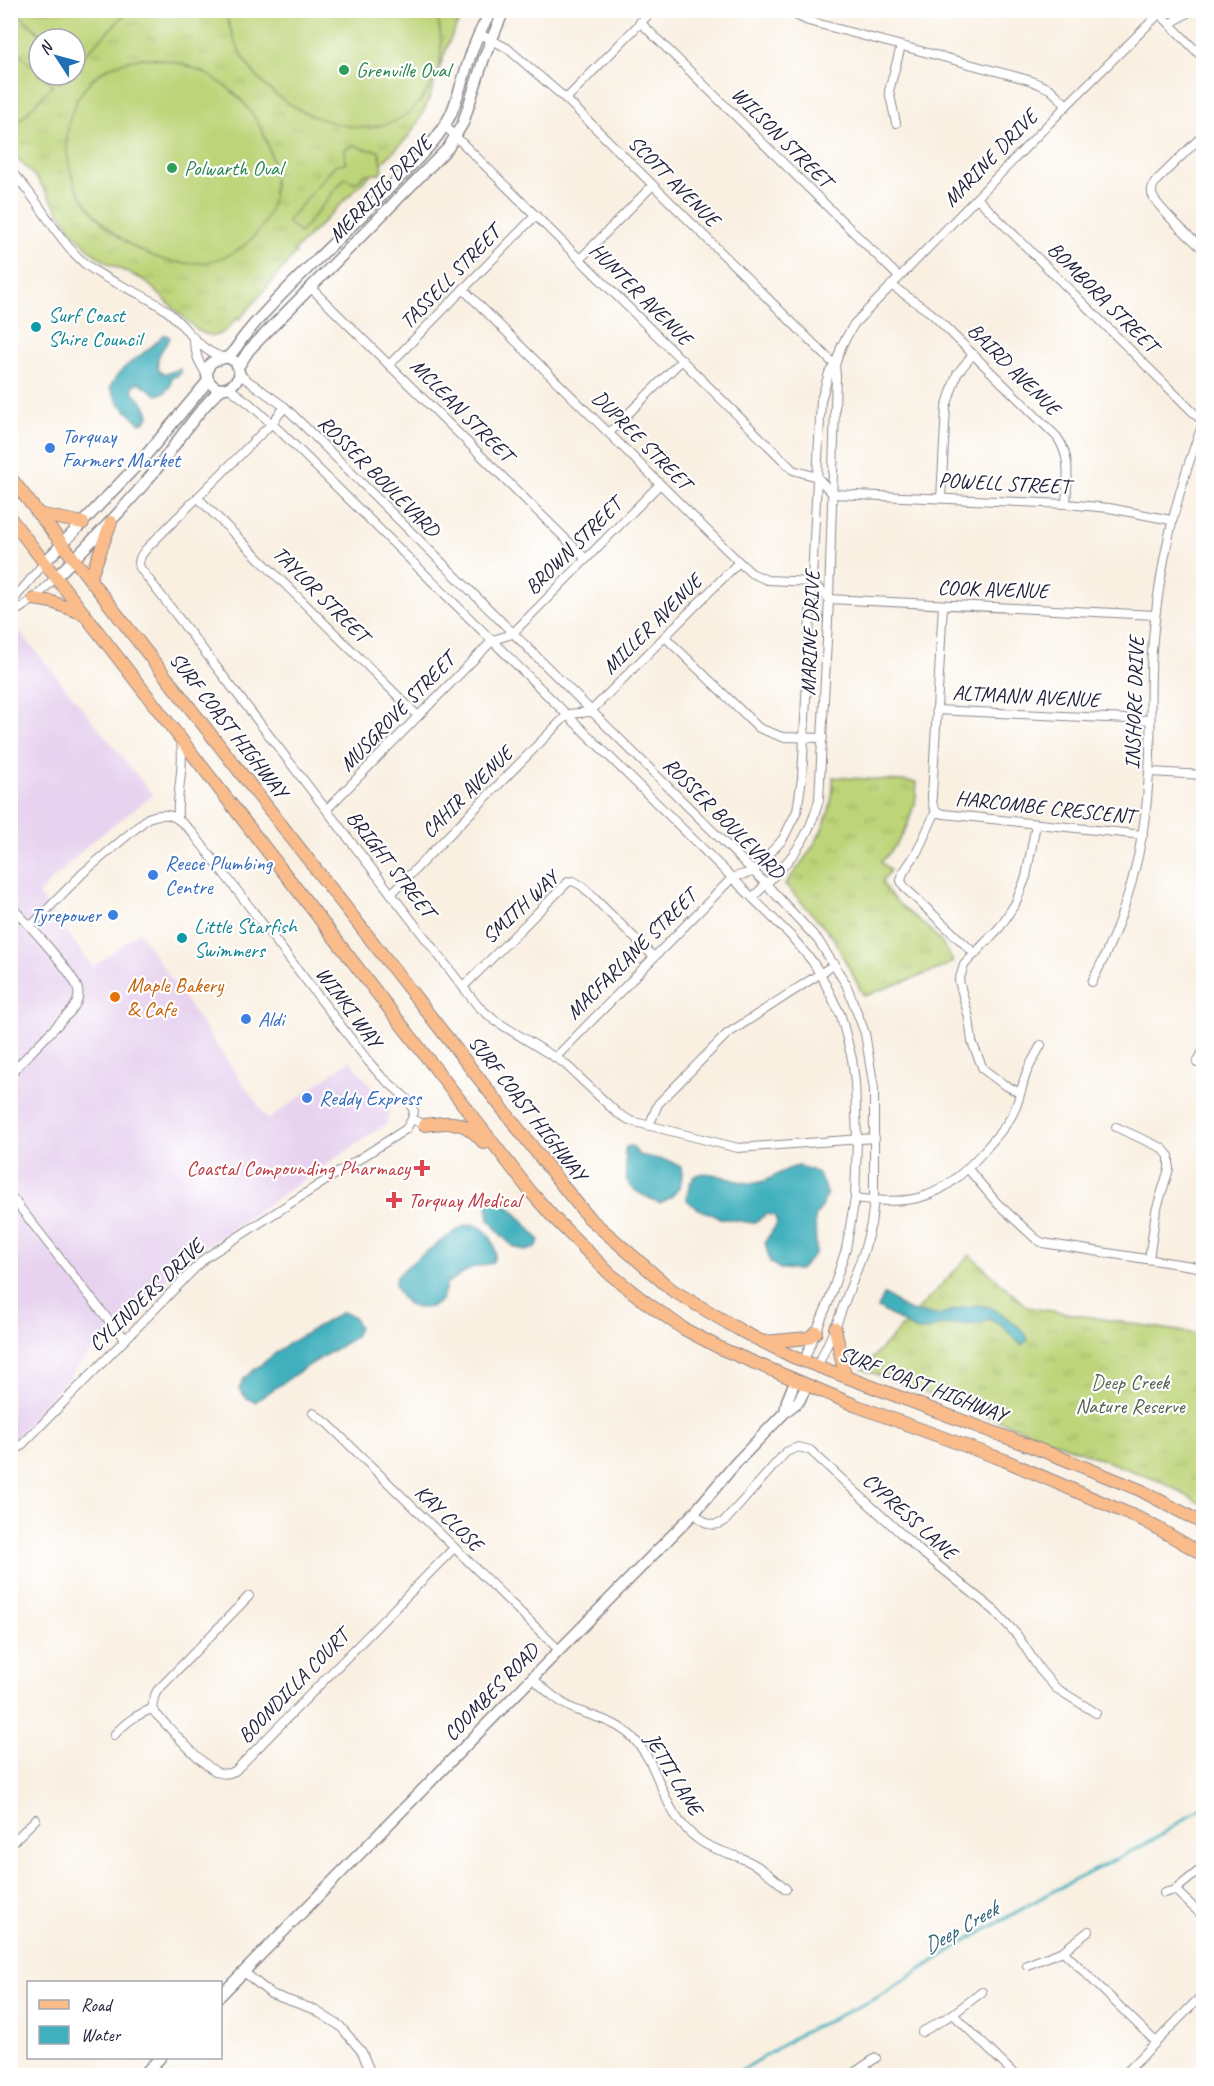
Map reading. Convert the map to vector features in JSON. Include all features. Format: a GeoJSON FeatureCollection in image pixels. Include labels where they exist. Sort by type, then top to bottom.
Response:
{"type":"FeatureCollection","features":[{"type":"Feature","properties":{"kind":"main road","name":"SURF COAST HIGHWAY"},"geometry":{"type":"LineString","coordinates":[[10,477],[590,1218],[672,1290],[763,1342],[1140,1490],[1203,1524]]}},
{"type":"Feature","properties":{"kind":"main road"},"geometry":{"type":"LineString","coordinates":[[39,514],[82,523]]}},
{"type":"Feature","properties":{"kind":"main road","name":"SURF COAST HIGHWAY"},"geometry":{"type":"LineString","coordinates":[[10,518],[530,1191],[579,1245],[610,1274],[684,1329],[722,1349],[865,1409],[1004,1460],[1145,1521],[1203,1554]]}},
{"type":"Feature","properties":{"kind":"main road"},"geometry":{"type":"LineString","coordinates":[[90,579],[111,522]]}},
{"type":"Feature","properties":{"kind":"main road"},"geometry":{"type":"LineString","coordinates":[[34,599],[52,602],[85,614]]}},
{"type":"Feature","properties":{"kind":"main road"},"geometry":{"type":"LineString","coordinates":[[426,1125],[445,1121],[459,1123],[468,1128],[477,1134],[514,1180],[530,1191]]}},
{"type":"Feature","properties":{"kind":"main road"},"geometry":{"type":"LineString","coordinates":[[836,1328],[845,1376]]}},
{"type":"Feature","properties":{"kind":"main road"},"geometry":{"type":"LineString","coordinates":[[763,1342],[808,1338],[816,1332]]}},
{"type":"Feature","properties":{"kind":"main road"},"geometry":{"type":"LineString","coordinates":[[801,1383],[804,1360]]}},
{"type":"Feature","properties":{"kind":"main road"},"geometry":{"type":"LineString","coordinates":[[801,1383],[818,1365]]}},
{"type":"Feature","properties":{"kind":"main road"},"geometry":{"type":"LineString","coordinates":[[1004,1460],[1011,1439]]}},
{"type":"Feature","properties":{"kind":"street","name":"MERRIJIG DRIVE"},"geometry":{"type":"LineString","coordinates":[[45,562],[141,461],[208,379],[209,366],[212,362],[224,357],[295,281],[418,160],[445,126],[480,34],[493,10]]}},
{"type":"Feature","properties":{"kind":"street","name":"MERRIJIG DRIVE"},"geometry":{"type":"LineString","coordinates":[[56,577],[111,522],[206,405],[225,389],[234,385],[249,350],[441,157],[456,137],[491,39],[504,10]]}},
{"type":"Feature","properties":{"kind":"street"},"geometry":{"type":"LineString","coordinates":[[566,99],[653,10]]}},
{"type":"Feature","properties":{"kind":"street"},"geometry":{"type":"LineString","coordinates":[[785,10],[808,21],[1029,80],[1050,89],[1067,105]]}},
{"type":"Feature","properties":{"kind":"street"},"geometry":{"type":"LineString","coordinates":[[1171,23],[1191,10]]}},
{"type":"Feature","properties":{"kind":"street"},"geometry":{"type":"LineString","coordinates":[[1158,12],[1203,59]]}},
{"type":"Feature","properties":{"kind":"street","name":"MARINE DRIVE"},"geometry":{"type":"LineString","coordinates":[[753,872],[783,839],[796,811],[802,778],[821,400],[840,348],[854,324],[898,276],[1158,12]]}},
{"type":"Feature","properties":{"kind":"street","name":"WILSON STREET"},"geometry":{"type":"LineString","coordinates":[[640,22],[898,276]]}},
{"type":"Feature","properties":{"kind":"street","name":"SCOTT AVENUE"},"geometry":{"type":"LineString","coordinates":[[480,34],[507,48],[566,99],[835,365]]}},
{"type":"Feature","properties":{"kind":"street"},"geometry":{"type":"LineString","coordinates":[[896,123],[889,91],[901,46]]}},
{"type":"Feature","properties":{"kind":"street","name":"HUNTER AVENUE"},"geometry":{"type":"LineString","coordinates":[[445,126],[793,470],[817,477]]}},
{"type":"Feature","properties":{"kind":"street"},"geometry":{"type":"LineString","coordinates":[[1203,134],[1152,187],[1157,204],[1203,250]]}},
{"type":"Feature","properties":{"kind":"street"},"geometry":{"type":"LineString","coordinates":[[10,171],[28,188],[54,229],[84,262],[107,279],[159,305],[177,319],[206,351],[236,362],[239,371]]}},
{"type":"Feature","properties":{"kind":"street"},"geometry":{"type":"LineString","coordinates":[[580,259],[652,186]]}},
{"type":"Feature","properties":{"kind":"street","name":"BOMBORA STREET"},"geometry":{"type":"LineString","coordinates":[[977,198],[1203,421]]}},
{"type":"Feature","properties":{"kind":"street","name":"TASSELL STREET"},"geometry":{"type":"LineString","coordinates":[[390,364],[536,215]]}},
{"type":"Feature","properties":{"kind":"street","name":"BAIRD AVENUE"},"geometry":{"type":"LineString","coordinates":[[891,285],[931,312],[1062,444],[1067,460],[1066,504]]}},
{"type":"Feature","properties":{"kind":"street","name":"MCLEAN STREET"},"geometry":{"type":"LineString","coordinates":[[311,288],[586,559]]}},
{"type":"Feature","properties":{"kind":"street","name":"DUPREE STREET"},"geometry":{"type":"LineString","coordinates":[[463,289],[751,573],[767,580],[812,582]]}},
{"type":"Feature","properties":{"kind":"street"},"geometry":{"type":"LineString","coordinates":[[191,336],[198,359],[208,379],[215,387],[225,389]]}},
{"type":"Feature","properties":{"kind":"street"},"geometry":{"type":"LineString","coordinates":[[940,498],[946,407],[957,374],[973,354]]}},
{"type":"Feature","properties":{"kind":"street"},"geometry":{"type":"LineString","coordinates":[[609,433],[682,360]]}},
{"type":"Feature","properties":{"kind":"street","name":"MARINE DRIVE"},"geometry":{"type":"LineString","coordinates":[[753,897],[800,847],[815,818],[819,800],[833,494],[835,365]]}},
{"type":"Feature","properties":{"kind":"street","name":"ROSSER BOULEVARD"},"geometry":{"type":"LineString","coordinates":[[239,371],[285,407],[590,712],[766,884],[807,927],[835,964],[854,1000],[867,1041],[874,1089],[874,1200],[864,1251],[836,1328],[818,1365]]}},
{"type":"Feature","properties":{"kind":"street","name":"ROSSER BOULEVARD"},"geometry":{"type":"LineString","coordinates":[[225,389],[240,396],[272,423],[493,640],[802,947],[821,975],[832,996],[848,1039],[855,1082],[857,1140],[855,1198],[846,1249],[829,1301],[804,1360]]}},
{"type":"Feature","properties":{"kind":"street"},"geometry":{"type":"LineString","coordinates":[[272,423],[285,407]]}},
{"type":"Feature","properties":{"kind":"street","name":"INSHORE DRIVE"},"geometry":{"type":"LineString","coordinates":[[1092,982],[1111,947],[1133,880],[1143,835],[1150,772],[1151,666],[1155,615],[1171,520],[1203,421]]}},
{"type":"Feature","properties":{"kind":"street","name":"BRIGHT STREET"},"geometry":{"type":"LineString","coordinates":[[272,423],[143,553],[139,558],[140,568],[478,1006],[494,1020],[555,1057],[578,1074],[617,1113],[631,1121],[738,1148],[875,1138]]}},
{"type":"Feature","properties":{"kind":"street"},"geometry":{"type":"LineString","coordinates":[[817,477],[833,494]]}},
{"type":"Feature","properties":{"kind":"street","name":"BROWN STREET"},"geometry":{"type":"LineString","coordinates":[[512,634],[660,484]]}},
{"type":"Feature","properties":{"kind":"street","name":"POWELL STREET"},"geometry":{"type":"LineString","coordinates":[[833,494],[1066,504],[1109,508],[1171,520]]}},
{"type":"Feature","properties":{"kind":"street","name":"TAYLOR STREET"},"geometry":{"type":"LineString","coordinates":[[198,498],[418,716]]}},
{"type":"Feature","properties":{"kind":"street"},"geometry":{"type":"LineString","coordinates":[[10,604],[45,562]]}},
{"type":"Feature","properties":{"kind":"street","name":"MILLER AVENUE"},"geometry":{"type":"LineString","coordinates":[[590,712],[739,562]]}},
{"type":"Feature","properties":{"kind":"street"},"geometry":{"type":"LineString","coordinates":[[10,615],[34,599],[56,577]]}},
{"type":"Feature","properties":{"kind":"street"},"geometry":{"type":"LineString","coordinates":[[812,582],[829,599]]}},
{"type":"Feature","properties":{"kind":"street","name":"COOK AVENUE"},"geometry":{"type":"LineString","coordinates":[[829,599],[1155,615]]}},
{"type":"Feature","properties":{"kind":"street","name":"HARCOMBE CRESCENT"},"geometry":{"type":"LineString","coordinates":[[943,605],[932,803],[936,811],[944,814],[1143,835]]}},
{"type":"Feature","properties":{"kind":"street"},"geometry":{"type":"LineString","coordinates":[[493,640],[512,634]]}},
{"type":"Feature","properties":{"kind":"street"},"geometry":{"type":"LineString","coordinates":[[665,637],[759,728],[773,735],[823,738]]}},
{"type":"Feature","properties":{"kind":"street","name":"MUSGROVE STREET"},"geometry":{"type":"LineString","coordinates":[[327,809],[493,640]]}},
{"type":"Feature","properties":{"kind":"street","name":"ALTMANN AVENUE"},"geometry":{"type":"LineString","coordinates":[[936,710],[1150,720]]}},
{"type":"Feature","properties":{"kind":"street"},"geometry":{"type":"LineString","coordinates":[[568,714],[590,712]]}},
{"type":"Feature","properties":{"kind":"street","name":"CAHIR AVENUE"},"geometry":{"type":"LineString","coordinates":[[391,894],[568,714]]}},
{"type":"Feature","properties":{"kind":"street"},"geometry":{"type":"LineString","coordinates":[[178,818],[177,804],[183,756],[180,739]]}},
{"type":"Feature","properties":{"kind":"street"},"geometry":{"type":"LineString","coordinates":[[1150,772],[1203,775]]}},
{"type":"Feature","properties":{"kind":"street"},"geometry":{"type":"LineString","coordinates":[[936,811],[922,843],[903,873],[901,882],[904,888],[975,954]]}},
{"type":"Feature","properties":{"kind":"street"},"geometry":{"type":"LineString","coordinates":[[31,927],[82,873],[148,818],[159,814],[178,818]]}},
{"type":"Feature","properties":{"kind":"street","name":"WINKI WAY"},"geometry":{"type":"LineString","coordinates":[[178,818],[192,832],[368,1061],[406,1098],[414,1111],[412,1119]]}},
{"type":"Feature","properties":{"kind":"street"},"geometry":{"type":"LineString","coordinates":[[1020,1093],[1002,1084],[983,1068],[972,1042],[969,1018],[959,981],[964,965],[1000,927],[1015,904],[1026,876],[1036,824]]}},
{"type":"Feature","properties":{"kind":"street"},"geometry":{"type":"LineString","coordinates":[[733,877],[753,872]]}},
{"type":"Feature","properties":{"kind":"street","name":"MACFARLANE STREET"},"geometry":{"type":"LineString","coordinates":[[555,1057],[733,877]]}},
{"type":"Feature","properties":{"kind":"street","name":"SMITH WAY"},"geometry":{"type":"LineString","coordinates":[[463,987],[568,882],[573,881],[582,886],[654,957]]}},
{"type":"Feature","properties":{"kind":"street"},"geometry":{"type":"LineString","coordinates":[[10,906],[31,927],[78,989],[77,1003],[71,1011],[10,1074]]}},
{"type":"Feature","properties":{"kind":"street"},"geometry":{"type":"LineString","coordinates":[[649,1126],[658,1104],[727,1034],[835,964]]}},
{"type":"Feature","properties":{"kind":"street"},"geometry":{"type":"LineString","coordinates":[[855,1198],[912,1200],[938,1191],[957,1179],[1012,1116],[1026,1074],[1041,1045]]}},
{"type":"Feature","properties":{"kind":"street"},"geometry":{"type":"LineString","coordinates":[[1197,1063],[1203,1048]]}},
{"type":"Feature","properties":{"kind":"street"},"geometry":{"type":"LineString","coordinates":[[412,1119],[426,1125]]}},
{"type":"Feature","properties":{"kind":"street","name":"CYLINDERS DRIVE"},"geometry":{"type":"LineString","coordinates":[[10,1457],[205,1258],[406,1129],[412,1119]]}},
{"type":"Feature","properties":{"kind":"street"},"geometry":{"type":"LineString","coordinates":[[1116,1127],[1162,1148],[1169,1156],[1169,1169],[1156,1212],[1149,1259]]}},
{"type":"Feature","properties":{"kind":"street"},"geometry":{"type":"LineString","coordinates":[[968,1169],[997,1203],[1036,1239],[1043,1242],[1203,1268]]}},
{"type":"Feature","properties":{"kind":"street"},"geometry":{"type":"LineString","coordinates":[[10,1195],[126,1339]]}},
{"type":"Feature","properties":{"kind":"street","name":"COOMBES ROAD"},"geometry":{"type":"LineString","coordinates":[[222,1994],[694,1513],[736,1463],[785,1412],[787,1401],[801,1383]]}},
{"type":"Feature","properties":{"kind":"street","name":"KAY CLOSE"},"geometry":{"type":"LineString","coordinates":[[314,1413],[327,1423],[559,1650]]}},
{"type":"Feature","properties":{"kind":"street","name":"CYPRESS LANE"},"geometry":{"type":"LineString","coordinates":[[694,1513],[707,1525],[713,1526],[725,1521],[786,1452],[798,1447],[810,1450],[919,1550],[1001,1617],[1056,1688],[1096,1713]]}},
{"type":"Feature","properties":{"kind":"street","name":"BOONDILLA COURT"},"geometry":{"type":"LineString","coordinates":[[152,1709],[210,1768],[229,1774],[235,1771],[453,1548]]}},
{"type":"Feature","properties":{"kind":"street"},"geometry":{"type":"LineString","coordinates":[[114,1735],[136,1715],[152,1709],[157,1691],[249,1596]]}},
{"type":"Feature","properties":{"kind":"street","name":"JETTI LANE"},"geometry":{"type":"LineString","coordinates":[[532,1678],[564,1704],[610,1722],[629,1734],[652,1763],[669,1808],[682,1826],[709,1846],[760,1867],[786,1889]]}},
{"type":"Feature","properties":{"kind":"street"},"geometry":{"type":"LineString","coordinates":[[10,1845],[36,1819]]}},
{"type":"Feature","properties":{"kind":"street"},"geometry":{"type":"LineString","coordinates":[[1164,1893],[1175,1890],[1201,1869]]}},
{"type":"Feature","properties":{"kind":"street"},"geometry":{"type":"LineString","coordinates":[[1175,1890],[1203,1917]]}},
{"type":"Feature","properties":{"kind":"street"},"geometry":{"type":"LineString","coordinates":[[1027,1965],[1063,1951],[1089,1930]]}},
{"type":"Feature","properties":{"kind":"street"},"geometry":{"type":"LineString","coordinates":[[1063,1951],[1156,2042]]}},
{"type":"Feature","properties":{"kind":"street"},"geometry":{"type":"LineString","coordinates":[[244,1972],[271,1994],[313,2009],[340,2026],[362,2052],[372,2076]]}},
{"type":"Feature","properties":{"kind":"street"},"geometry":{"type":"LineString","coordinates":[[922,2032],[953,2014],[982,1992]]}},
{"type":"Feature","properties":{"kind":"street"},"geometry":{"type":"LineString","coordinates":[[1124,2076],[1203,1993]]}},
{"type":"Feature","properties":{"kind":"street"},"geometry":{"type":"LineString","coordinates":[[953,2014],[1016,2076]]}},
{"type":"Feature","properties":{"kind":"street"},"geometry":{"type":"LineString","coordinates":[[849,2076],[876,2058]]}},
{"type":"Feature","properties":{"kind":"street"},"geometry":{"type":"LineString","coordinates":[[142,2076],[159,2059]]}},
{"type":"Feature","properties":{"kind":"shaded area"},"geometry":{"type":"Polygon","coordinates":[[[17,628],[153,795],[90,843],[38,894],[93,967],[139,932],[268,1120],[350,1060],[390,1110],[386,1124],[186,1260],[100,1341],[11,1443],[10,635],[17,628]]]}},
{"type":"Feature","properties":{"kind":"green space"},"geometry":{"type":"Polygon","coordinates":[[[10,11],[466,11],[449,42],[425,107],[407,138],[294,251],[296,253],[239,320],[238,317],[220,334],[205,334],[197,330],[144,280],[109,264],[93,253],[73,232],[38,180],[11,151],[10,11]]]}},
{"type":"Feature","properties":{"kind":"green space"},"geometry":{"type":"Polygon","coordinates":[[[16,11],[128,11],[87,53],[87,27],[33,27],[16,11]]]}},
{"type":"Feature","properties":{"kind":"green space","name":"Grenville Oval"},"geometry":{"type":"Polygon","coordinates":[[[225,11],[436,11],[441,43],[440,63],[432,83],[419,102],[411,111],[394,122],[374,127],[353,127],[331,122],[310,115],[290,104],[259,79],[247,64],[238,47],[225,11]]]}},
{"type":"Feature","properties":{"kind":"green space"},"geometry":{"type":"Polygon","coordinates":[[[10,45],[27,61],[27,87],[51,87],[11,129],[10,45]]]}},
{"type":"Feature","properties":{"kind":"green space","name":"Polwarth Oval"},"geometry":{"type":"Polygon","coordinates":[[[141,58],[167,60],[192,68],[215,79],[235,94],[252,113],[264,135],[272,160],[274,187],[265,222],[241,248],[219,259],[197,263],[174,262],[152,256],[132,246],[113,232],[82,197],[69,163],[68,127],[80,94],[92,80],[106,69],[141,58]]]}},
{"type":"Feature","properties":{"kind":"green space"},"geometry":{"type":"Polygon","coordinates":[[[355,145],[379,151],[383,169],[379,174],[364,174],[356,183],[345,178],[300,233],[287,222],[335,165],[345,163],[345,149],[355,145]]]}},
{"type":"Feature","properties":{"kind":"green space"},"geometry":{"type":"Polygon","coordinates":[[[833,777],[917,782],[915,806],[905,830],[897,844],[881,862],[890,870],[882,882],[897,902],[936,936],[953,962],[864,996],[832,936],[785,884],[819,835],[830,807],[833,777]]]}},
{"type":"Feature","properties":{"kind":"green space","name":"Deep Creek Nature Reserve"},"geometry":{"type":"Polygon","coordinates":[[[970,1255],[1027,1307],[1203,1335],[1203,1505],[1162,1482],[862,1369],[970,1255]]]}},
{"type":"Feature","properties":{"kind":"water"},"geometry":{"type":"Polygon","coordinates":[[[163,335],[170,338],[158,357],[159,371],[165,374],[180,369],[181,373],[172,377],[170,387],[164,393],[157,395],[140,383],[134,384],[132,391],[145,406],[149,416],[144,422],[139,423],[118,402],[110,388],[120,372],[163,335]]]}},
{"type":"Feature","properties":{"kind":"water"},"geometry":{"type":"Polygon","coordinates":[[[632,1146],[639,1155],[669,1161],[681,1167],[682,1179],[674,1194],[660,1203],[631,1186],[626,1177],[625,1151],[626,1147],[632,1146]]]}},
{"type":"Feature","properties":{"kind":"water"},"geometry":{"type":"Polygon","coordinates":[[[799,1166],[819,1175],[827,1196],[815,1218],[816,1253],[800,1270],[780,1269],[770,1262],[765,1242],[777,1224],[775,1216],[767,1214],[753,1223],[720,1218],[695,1207],[687,1200],[689,1185],[695,1176],[703,1173],[745,1183],[756,1183],[799,1166]]]}},
{"type":"Feature","properties":{"kind":"water"},"geometry":{"type":"Polygon","coordinates":[[[492,1196],[512,1209],[529,1228],[539,1240],[536,1248],[526,1251],[513,1246],[502,1236],[489,1220],[486,1200],[492,1196]]]}},
{"type":"Feature","properties":{"kind":"water"},"geometry":{"type":"Polygon","coordinates":[[[470,1224],[482,1229],[491,1239],[495,1251],[492,1263],[471,1268],[447,1283],[442,1298],[435,1305],[418,1308],[408,1304],[399,1294],[396,1286],[395,1282],[399,1274],[436,1245],[470,1224]]]}},
{"type":"Feature","properties":{"kind":"water"},"geometry":{"type":"Polygon","coordinates":[[[884,1295],[908,1310],[936,1315],[970,1306],[990,1307],[1003,1314],[1018,1327],[1028,1340],[1021,1345],[1004,1327],[989,1319],[980,1324],[941,1325],[917,1331],[878,1308],[884,1295]]]}},
{"type":"Feature","properties":{"kind":"water"},"geometry":{"type":"Polygon","coordinates":[[[342,1312],[353,1316],[359,1327],[355,1337],[255,1402],[246,1398],[239,1389],[244,1378],[286,1345],[342,1312]]]}},
{"type":"Feature","properties":{"kind":"waterway","name":"Deep Creek"},"geometry":{"type":"LineString","coordinates":[[733,2076],[800,2034],[877,1998],[956,1947],[1046,1895],[1153,1840],[1204,1806]]}},
{"type":"Feature","properties":{"kind":"place","name":"Grenville Oval"},"geometry":{"type":"Point","coordinates":[344,70]}},
{"type":"Feature","properties":{"kind":"place","name":"Polwarth Oval"},"geometry":{"type":"Point","coordinates":[172,168]}},
{"type":"Feature","properties":{"kind":"place","name":"Surf Coast Shire Council"},"geometry":{"type":"Point","coordinates":[36,327]}},
{"type":"Feature","properties":{"kind":"place","name":"Torquay Farmers Market"},"geometry":{"type":"Point","coordinates":[50,448]}},
{"type":"Feature","properties":{"kind":"place","name":"Reece Plumbing Centre"},"geometry":{"type":"Point","coordinates":[153,875]}},
{"type":"Feature","properties":{"kind":"place","name":"Tyrepower"},"geometry":{"type":"Point","coordinates":[113,915]}},
{"type":"Feature","properties":{"kind":"place","name":"Little Starfish Swimmers"},"geometry":{"type":"Point","coordinates":[182,938]}},
{"type":"Feature","properties":{"kind":"place","name":"Maple Bakery & Cafe"},"geometry":{"type":"Point","coordinates":[115,997]}},
{"type":"Feature","properties":{"kind":"place","name":"Aldi"},"geometry":{"type":"Point","coordinates":[246,1019]}},
{"type":"Feature","properties":{"kind":"place","name":"Reddy Express"},"geometry":{"type":"Point","coordinates":[307,1098]}},
{"type":"Feature","properties":{"kind":"place","name":"Coastal Compounding Pharmacy"},"geometry":{"type":"Point","coordinates":[422,1168]}},
{"type":"Feature","properties":{"kind":"place","name":"Torquay Medical"},"geometry":{"type":"Point","coordinates":[394,1200]}}]}
